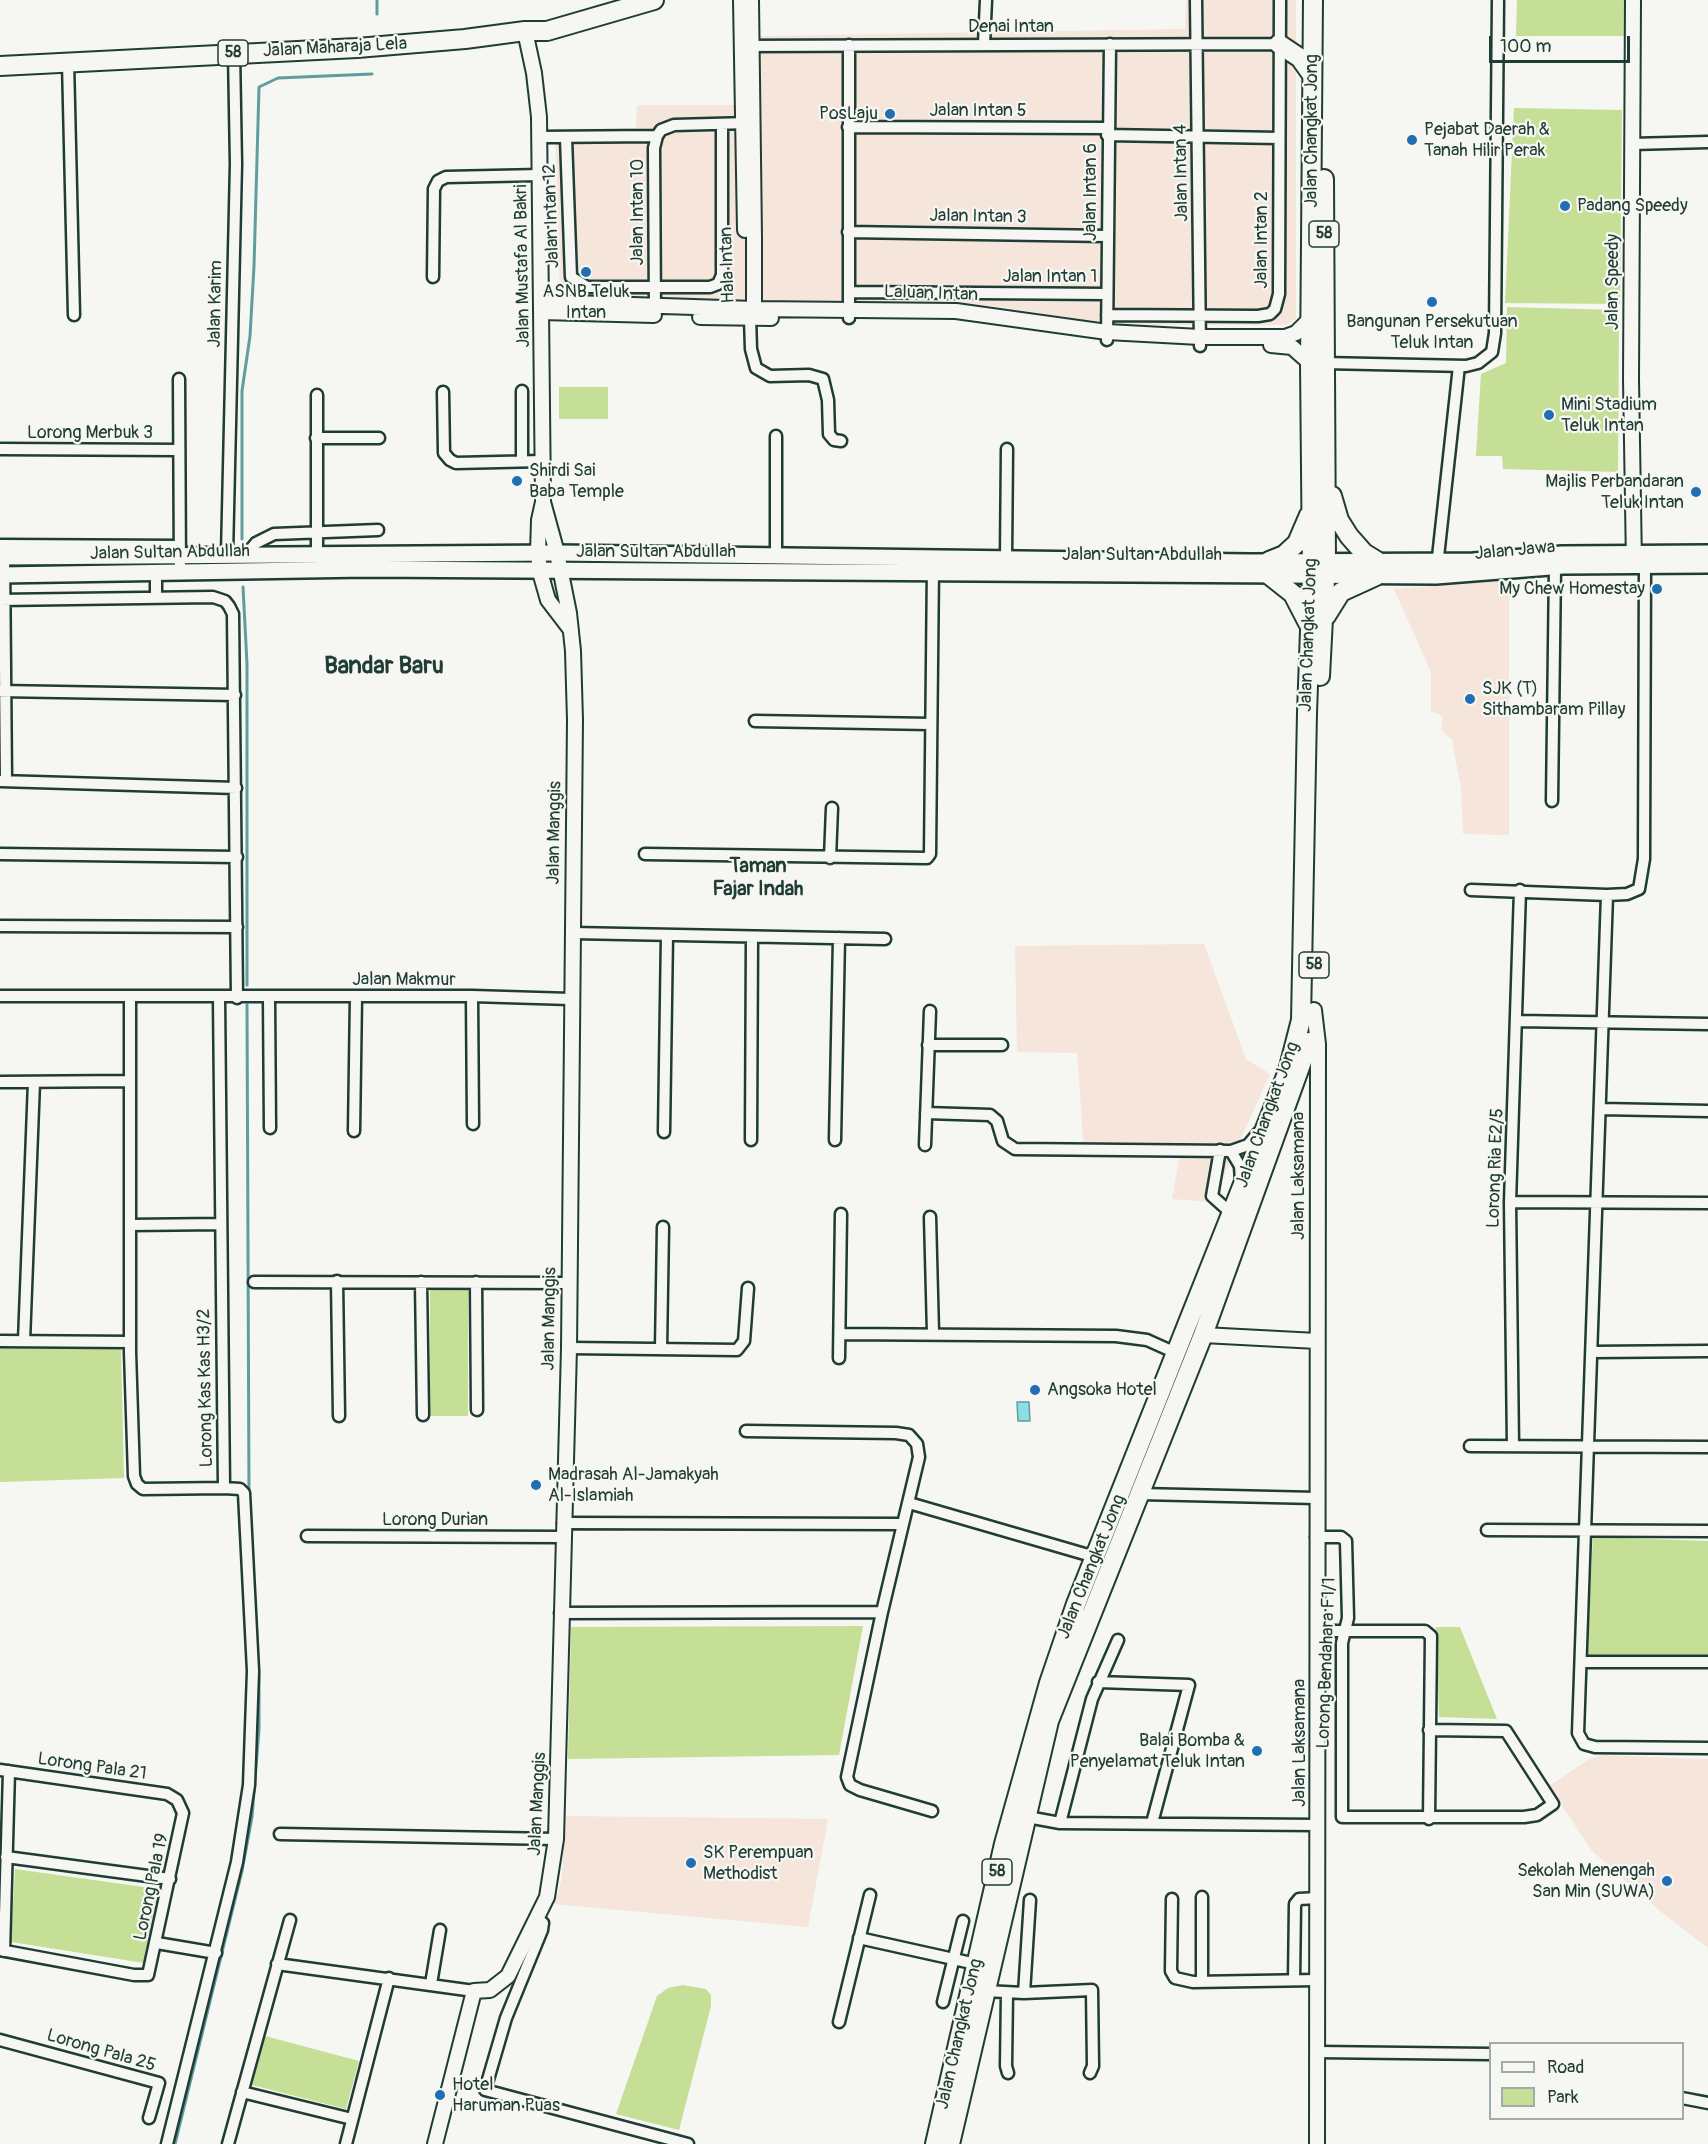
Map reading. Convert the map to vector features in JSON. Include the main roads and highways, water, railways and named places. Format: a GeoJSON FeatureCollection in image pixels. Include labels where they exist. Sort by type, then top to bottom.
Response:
{"type":"FeatureCollection","features":[{"type":"Feature","properties":{"kind":"highway","name":"Jalan Maharaja Lela"},"geometry":{"type":"LineString","coordinates":[[525,30],[545,21],[617,0]]}},
{"type":"Feature","properties":{"kind":"highway","name":"Jalan Maharaja Lela"},"geometry":{"type":"LineString","coordinates":[[0,66],[367,47],[465,39],[525,30],[547,31],[654,0]]}},
{"type":"Feature","properties":{"kind":"highway","name":"Jalan Changkat Jong"},"geometry":{"type":"LineString","coordinates":[[950,2144],[985,1991],[1036,1724],[1076,1604],[1294,1050],[1303,1007],[1319,568],[1326,468],[1317,363],[1310,319],[1313,0]]}},
{"type":"Feature","properties":{"kind":"highway","name":"Jalan Changkat Jong"},"geometry":{"type":"LineString","coordinates":[[1319,568],[1311,510],[1317,363],[1324,0]]}},
{"type":"Feature","properties":{"kind":"highway"},"geometry":{"type":"LineString","coordinates":[[1280,44],[1300,58],[1312,75]]}},
{"type":"Feature","properties":{"kind":"highway"},"geometry":{"type":"LineString","coordinates":[[1311,510],[1297,543],[1269,568],[1317,624],[1341,592],[1377,569],[1356,546],[1339,520],[1326,468]]}},
{"type":"Feature","properties":{"kind":"highway","name":"Jalan Changkat Jong"},"geometry":{"type":"LineString","coordinates":[[934,2144],[976,1964],[1019,1815],[1049,1722],[1203,1335],[1302,1067],[1314,1010],[1317,624]]}},
{"type":"Feature","properties":{"kind":"highway"},"geometry":{"type":"LineString","coordinates":[[1203,1286],[1222,1257],[1234,1252]]}},
{"type":"Feature","properties":{"kind":"highway"},"geometry":{"type":"LineString","coordinates":[[1076,1604],[1087,1603],[1108,1572]]}},
{"type":"Feature","properties":{"kind":"main road","name":"Jalan Sultan Abdullah"},"geometry":{"type":"LineString","coordinates":[[1,553],[180,551],[227,555],[317,553],[776,554],[1006,558],[1269,568]]}},
{"type":"Feature","properties":{"kind":"main road"},"geometry":{"type":"LineString","coordinates":[[289,571],[307,562],[317,553],[324,562],[344,570]]}},
{"type":"Feature","properties":{"kind":"main road","name":"Jalan Jawa"},"geometry":{"type":"LineString","coordinates":[[1319,568],[1437,569],[1708,554]]}},
{"type":"Feature","properties":{"kind":"main road","name":"Jalan Jawa"},"geometry":{"type":"LineString","coordinates":[[1640,559],[1708,565]]}},
{"type":"Feature","properties":{"kind":"main road","name":"Jalan Sultan Abdullah"},"geometry":{"type":"LineString","coordinates":[[2,575],[344,570],[933,573],[1319,568]]}},
{"type":"Feature","properties":{"kind":"water"},"geometry":{"type":"Polygon","coordinates":[[[1017,1402],[1029,1402],[1030,1421],[1018,1421],[1017,1402]]]}},
{"type":"Feature","properties":{"kind":"waterway"},"geometry":{"type":"LineString","coordinates":[[377,0],[377,14]]}},
{"type":"Feature","properties":{"kind":"waterway"},"geometry":{"type":"LineString","coordinates":[[242,539],[242,391],[250,336],[254,266],[259,87],[278,78],[372,74]]}},
{"type":"Feature","properties":{"kind":"waterway"},"geometry":{"type":"LineString","coordinates":[[243,587],[247,664],[247,985]]}},
{"type":"Feature","properties":{"kind":"waterway"},"geometry":{"type":"LineString","coordinates":[[247,1005],[249,1495]]}},
{"type":"Feature","properties":{"kind":"waterway"},"geometry":{"type":"LineString","coordinates":[[175,2144],[242,1871],[252,1817],[259,1729],[259,1676],[250,1516]]}},
{"type":"Feature","properties":{"kind":"place","name":"PosLaju"},"geometry":{"type":"Point","coordinates":[890,114]}},
{"type":"Feature","properties":{"kind":"place","name":"Pejabat Daerah & Tanah Hilir Perak"},"geometry":{"type":"Point","coordinates":[1412,140]}},
{"type":"Feature","properties":{"kind":"place","name":"Padang Speedy"},"geometry":{"type":"Point","coordinates":[1565,206]}},
{"type":"Feature","properties":{"kind":"place","name":"ASNB Teluk Intan"},"geometry":{"type":"Point","coordinates":[586,272]}},
{"type":"Feature","properties":{"kind":"place","name":"Bangunan Persekutuan Teluk Intan"},"geometry":{"type":"Point","coordinates":[1432,302]}},
{"type":"Feature","properties":{"kind":"place","name":"Mini Stadium Teluk Intan"},"geometry":{"type":"Point","coordinates":[1549,415]}},
{"type":"Feature","properties":{"kind":"place","name":"Shirdi Sai Baba Temple"},"geometry":{"type":"Point","coordinates":[517,481]}},
{"type":"Feature","properties":{"kind":"place","name":"Majlis Perbandaran Teluk Intan"},"geometry":{"type":"Point","coordinates":[1696,492]}},
{"type":"Feature","properties":{"kind":"place","name":"My Chew Homestay"},"geometry":{"type":"Point","coordinates":[1657,589]}},
{"type":"Feature","properties":{"kind":"place","name":"SJK (T) Sithambaram Pillay"},"geometry":{"type":"Point","coordinates":[1470,699]}},
{"type":"Feature","properties":{"kind":"place","name":"Angsoka Hotel"},"geometry":{"type":"Point","coordinates":[1035,1390]}},
{"type":"Feature","properties":{"kind":"place","name":"Madrasah Al-Jamakyah Al-Islamiah"},"geometry":{"type":"Point","coordinates":[536,1485]}},
{"type":"Feature","properties":{"kind":"place","name":"Balai Bomba & Penyelamat Teluk Intan"},"geometry":{"type":"Point","coordinates":[1257,1751]}},
{"type":"Feature","properties":{"kind":"place","name":"SK Perempuan Methodist"},"geometry":{"type":"Point","coordinates":[691,1863]}},
{"type":"Feature","properties":{"kind":"place","name":"Sekolah Menengah San Min (SUWA)"},"geometry":{"type":"Point","coordinates":[1667,1881]}},
{"type":"Feature","properties":{"kind":"place","name":"Hotel Haruman Puas"},"geometry":{"type":"Point","coordinates":[440,2095]}},
{"type":"Feature","properties":{"kind":"district","name":"Bandar Baru"},"geometry":{"type":"Point","coordinates":[384,667]}},
{"type":"Feature","properties":{"kind":"district","name":"Taman Fajar Indah"},"geometry":{"type":"Point","coordinates":[758,878]}}]}
